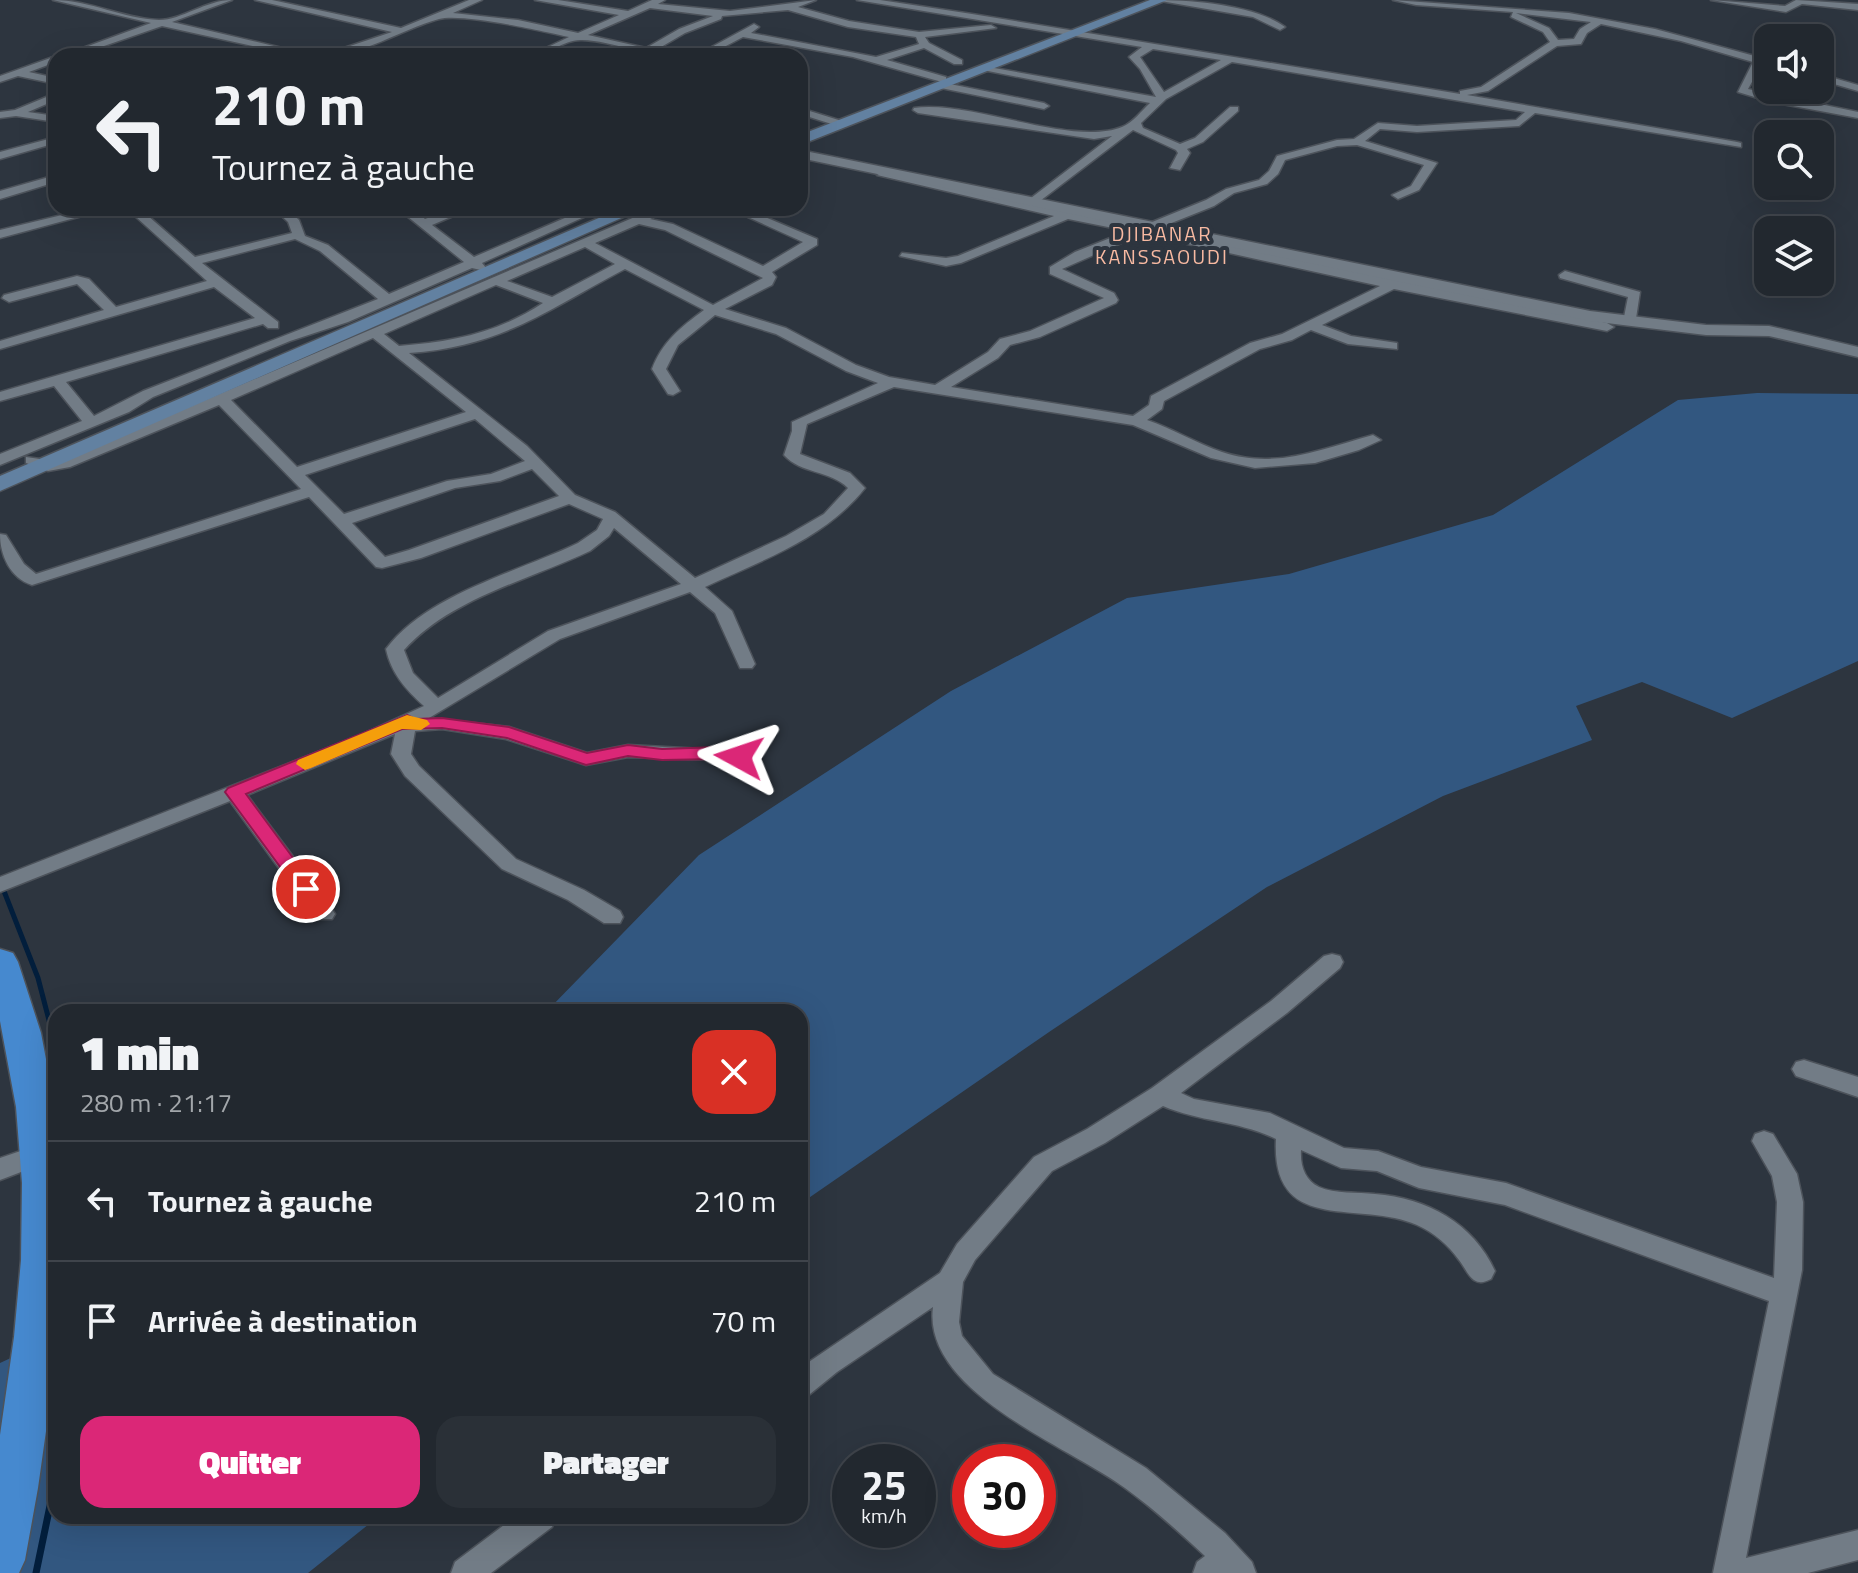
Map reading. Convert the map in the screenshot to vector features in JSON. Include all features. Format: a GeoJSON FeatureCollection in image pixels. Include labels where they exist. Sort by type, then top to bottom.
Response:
{"type":"FeatureCollection","features":[{"type":"Feature","properties":{"kind":"highway"},"geometry":{"type":"LineString","coordinates":[[0,962],[32,1078],[41,1154],[41,1303],[18,1476],[0,1560]]}},
{"type":"Feature","properties":{"kind":"main road"},"geometry":{"type":"LineString","coordinates":[[941,82],[983,69],[1146,0]]}},
{"type":"Feature","properties":{"kind":"main road"},"geometry":{"type":"LineString","coordinates":[[808,131],[1161,0]]}},
{"type":"Feature","properties":{"kind":"main road"},"geometry":{"type":"LineString","coordinates":[[808,136],[837,122]]}},
{"type":"Feature","properties":{"kind":"main road"},"geometry":{"type":"LineString","coordinates":[[0,484],[36,463],[477,266],[597,216]]}},
{"type":"Feature","properties":{"kind":"main road"},"geometry":{"type":"LineString","coordinates":[[0,473],[36,463],[632,216]]}},
{"type":"Feature","properties":{"kind":"street"},"geometry":{"type":"LineString","coordinates":[[58,0],[277,48]]}},
{"type":"Feature","properties":{"kind":"street"},"geometry":{"type":"LineString","coordinates":[[90,48],[227,0]]}},
{"type":"Feature","properties":{"kind":"street"},"geometry":{"type":"LineString","coordinates":[[260,0],[401,32]]}},
{"type":"Feature","properties":{"kind":"street"},"geometry":{"type":"LineString","coordinates":[[350,48],[401,32],[477,0]]}},
{"type":"Feature","properties":{"kind":"street"},"geometry":{"type":"LineString","coordinates":[[540,0],[627,13]]}},
{"type":"Feature","properties":{"kind":"street"},"geometry":{"type":"LineString","coordinates":[[553,48],[660,0]]}},
{"type":"Feature","properties":{"kind":"street"},"geometry":{"type":"LineString","coordinates":[[653,48],[704,18],[725,13],[753,0],[760,16]]}},
{"type":"Feature","properties":{"kind":"street"},"geometry":{"type":"LineString","coordinates":[[725,13],[760,16],[811,0]]}},
{"type":"Feature","properties":{"kind":"street"},"geometry":{"type":"LineString","coordinates":[[862,0],[1535,108],[1737,145]]}},
{"type":"Feature","properties":{"kind":"street"},"geometry":{"type":"LineString","coordinates":[[1161,0],[1255,15],[1280,27]]}},
{"type":"Feature","properties":{"kind":"street"},"geometry":{"type":"LineString","coordinates":[[1398,0],[1452,7],[1489,3],[1600,21],[1664,32],[1754,59]]}},
{"type":"Feature","properties":{"kind":"street"},"geometry":{"type":"LineString","coordinates":[[1716,0],[1786,9],[1801,1],[1858,7]]}},
{"type":"Feature","properties":{"kind":"street"},"geometry":{"type":"LineString","coordinates":[[1489,3],[1546,30],[1555,43]]}},
{"type":"Feature","properties":{"kind":"street"},"geometry":{"type":"LineString","coordinates":[[1540,12],[1550,3]]}},
{"type":"Feature","properties":{"kind":"street"},"geometry":{"type":"LineString","coordinates":[[648,5],[704,18]]}},
{"type":"Feature","properties":{"kind":"street"},"geometry":{"type":"LineString","coordinates":[[791,8],[865,28],[919,35],[1018,26]]}},
{"type":"Feature","properties":{"kind":"street"},"geometry":{"type":"LineString","coordinates":[[441,15],[518,23],[628,48]]}},
{"type":"Feature","properties":{"kind":"street"},"geometry":{"type":"LineString","coordinates":[[716,48],[743,34],[760,16]]}},
{"type":"Feature","properties":{"kind":"street"},"geometry":{"type":"LineString","coordinates":[[1456,95],[1484,89],[1555,43],[1578,42],[1583,31],[1600,21]]}},
{"type":"Feature","properties":{"kind":"street"},"geometry":{"type":"LineString","coordinates":[[847,37],[865,28]]}},
{"type":"Feature","properties":{"kind":"street"},"geometry":{"type":"LineString","coordinates":[[743,34],[877,60],[941,82],[1044,106]]}},
{"type":"Feature","properties":{"kind":"street"},"geometry":{"type":"LineString","coordinates":[[919,35],[925,45],[958,62]]}},
{"type":"Feature","properties":{"kind":"street"},"geometry":{"type":"LineString","coordinates":[[784,42],[833,38]]}},
{"type":"Feature","properties":{"kind":"street"},"geometry":{"type":"LineString","coordinates":[[877,60],[925,45]]}},
{"type":"Feature","properties":{"kind":"street"},"geometry":{"type":"LineString","coordinates":[[808,53],[820,47]]}},
{"type":"Feature","properties":{"kind":"street"},"geometry":{"type":"LineString","coordinates":[[1149,47],[1134,57],[1144,67],[1160,99]]}},
{"type":"Feature","properties":{"kind":"street"},"geometry":{"type":"LineString","coordinates":[[1035,201],[1131,126],[1160,99],[1230,59]]}},
{"type":"Feature","properties":{"kind":"street"},"geometry":{"type":"LineString","coordinates":[[0,79],[48,62]]}},
{"type":"Feature","properties":{"kind":"street"},"geometry":{"type":"LineString","coordinates":[[983,69],[1160,99]]}},
{"type":"Feature","properties":{"kind":"street"},"geometry":{"type":"LineString","coordinates":[[18,73],[48,79]]}},
{"type":"Feature","properties":{"kind":"street"},"geometry":{"type":"LineString","coordinates":[[1754,75],[1742,90],[1754,94]]}},
{"type":"Feature","properties":{"kind":"street"},"geometry":{"type":"LineString","coordinates":[[1834,81],[1858,88]]}},
{"type":"Feature","properties":{"kind":"street"},"geometry":{"type":"LineString","coordinates":[[16,113],[48,99]]}},
{"type":"Feature","properties":{"kind":"street"},"geometry":{"type":"LineString","coordinates":[[1798,104],[1858,115]]}},
{"type":"Feature","properties":{"kind":"street"},"geometry":{"type":"LineString","coordinates":[[1357,142],[1378,126],[1417,129],[1519,123],[1535,108]]}},
{"type":"Feature","properties":{"kind":"street"},"geometry":{"type":"LineString","coordinates":[[1180,148],[1199,140],[1234,109]]}},
{"type":"Feature","properties":{"kind":"street"},"geometry":{"type":"LineString","coordinates":[[918,110],[1094,136],[1131,126],[1180,148],[1184,153],[1176,168]]}},
{"type":"Feature","properties":{"kind":"street"},"geometry":{"type":"LineString","coordinates":[[0,115],[16,113],[48,118]]}},
{"type":"Feature","properties":{"kind":"street"},"geometry":{"type":"LineString","coordinates":[[808,113],[837,122]]}},
{"type":"Feature","properties":{"kind":"street"},"geometry":{"type":"LineString","coordinates":[[0,156],[48,142]]}},
{"type":"Feature","properties":{"kind":"street"},"geometry":{"type":"LineString","coordinates":[[941,387],[993,355],[1005,342],[1035,334],[1111,300],[1109,296],[1054,269],[1079,255],[1150,228],[1230,191],[1263,182],[1274,172],[1281,158],[1337,143],[1357,142],[1431,163],[1415,188],[1398,195]]}},
{"type":"Feature","properties":{"kind":"street"},"geometry":{"type":"LineString","coordinates":[[0,148],[14,152]]}},
{"type":"Feature","properties":{"kind":"street"},"geometry":{"type":"LineString","coordinates":[[808,156],[1607,327]]}},
{"type":"Feature","properties":{"kind":"street"},"geometry":{"type":"LineString","coordinates":[[808,161],[1035,201],[1071,213]]}},
{"type":"Feature","properties":{"kind":"street"},"geometry":{"type":"LineString","coordinates":[[0,195],[48,180]]}},
{"type":"Feature","properties":{"kind":"street"},"geometry":{"type":"LineString","coordinates":[[906,256],[946,262],[961,259],[1071,213]]}},
{"type":"Feature","properties":{"kind":"street"},"geometry":{"type":"LineString","coordinates":[[0,234],[73,216]]}},
{"type":"Feature","properties":{"kind":"street"},"geometry":{"type":"LineString","coordinates":[[142,216],[285,338]]}},
{"type":"Feature","properties":{"kind":"street"},"geometry":{"type":"LineString","coordinates":[[288,216],[293,220],[297,235]]}},
{"type":"Feature","properties":{"kind":"street"},"geometry":{"type":"LineString","coordinates":[[414,216],[477,266]]}},
{"type":"Feature","properties":{"kind":"street"},"geometry":{"type":"LineString","coordinates":[[424,224],[445,216]]}},
{"type":"Feature","properties":{"kind":"street"},"geometry":{"type":"LineString","coordinates":[[0,460],[124,409],[148,394],[285,338],[477,266],[581,216]]}},
{"type":"Feature","properties":{"kind":"street"},"geometry":{"type":"LineString","coordinates":[[36,463],[63,465],[376,334],[584,242],[633,216]]}},
{"type":"Feature","properties":{"kind":"street"},"geometry":{"type":"LineString","coordinates":[[642,216],[764,271],[770,277],[767,282],[713,310],[676,337],[663,353],[659,369],[673,391]]}},
{"type":"Feature","properties":{"kind":"street"},"geometry":{"type":"LineString","coordinates":[[753,216],[813,242],[764,271]]}},
{"type":"Feature","properties":{"kind":"street"},"geometry":{"type":"LineString","coordinates":[[195,261],[297,235],[324,248],[388,300]]}},
{"type":"Feature","properties":{"kind":"street"},"geometry":{"type":"LineString","coordinates":[[584,242],[713,310],[774,328],[851,368],[893,382],[941,387],[1136,421],[1165,431],[1214,455],[1244,464],[1306,461],[1373,440]]}},
{"type":"Feature","properties":{"kind":"street"},"geometry":{"type":"LineString","coordinates":[[396,350],[441,348],[524,323],[553,302],[624,264]]}},
{"type":"Feature","properties":{"kind":"street"},"geometry":{"type":"LineString","coordinates":[[1565,275],[1635,295],[1630,322]]}},
{"type":"Feature","properties":{"kind":"street"},"geometry":{"type":"LineString","coordinates":[[0,284],[5,299],[77,280],[84,282],[113,312]]}},
{"type":"Feature","properties":{"kind":"street"},"geometry":{"type":"LineString","coordinates":[[496,281],[553,302]]}},
{"type":"Feature","properties":{"kind":"street"},"geometry":{"type":"LineString","coordinates":[[1136,421],[1157,406],[1156,399],[1255,346],[1312,326],[1399,281],[1630,322],[1706,330],[1769,331],[1858,352]]}},
{"type":"Feature","properties":{"kind":"street"},"geometry":{"type":"LineString","coordinates":[[0,345],[216,282]]}},
{"type":"Feature","properties":{"kind":"street"},"geometry":{"type":"LineString","coordinates":[[0,397],[265,319]]}},
{"type":"Feature","properties":{"kind":"street"},"geometry":{"type":"LineString","coordinates":[[1312,326],[1348,340],[1392,346]]}},
{"type":"Feature","properties":{"kind":"street"},"geometry":{"type":"LineString","coordinates":[[376,334],[479,413],[535,462],[569,498],[612,518],[723,611],[746,664]]}},
{"type":"Feature","properties":{"kind":"street"},"geometry":{"type":"LineString","coordinates":[[57,380],[92,423]]}},
{"type":"Feature","properties":{"kind":"street"},"geometry":{"type":"LineString","coordinates":[[0,885],[407,723],[554,635],[692,586],[792,540],[830,517],[857,488],[854,483],[799,463],[792,455],[798,441],[799,422],[893,382]]}},
{"type":"Feature","properties":{"kind":"street"},"geometry":{"type":"LineString","coordinates":[[220,397],[343,520],[379,562],[387,563],[569,498]]}},
{"type":"Feature","properties":{"kind":"street"},"geometry":{"type":"LineString","coordinates":[[296,473],[479,413]]}},
{"type":"Feature","properties":{"kind":"street"},"geometry":{"type":"LineString","coordinates":[[343,520],[453,484],[494,478],[535,462]]}},
{"type":"Feature","properties":{"kind":"street"},"geometry":{"type":"LineString","coordinates":[[0,539],[18,567],[32,580],[314,490]]}},
{"type":"Feature","properties":{"kind":"street"},"geometry":{"type":"LineString","coordinates":[[437,707],[407,681],[396,657],[395,649],[399,642],[431,618],[584,547],[603,533],[612,518]]}},
{"type":"Feature","properties":{"kind":"street"},"geometry":{"type":"LineString","coordinates":[[407,723],[442,723],[509,733],[586,759],[628,751],[662,755],[719,753],[739,757]]}},
{"type":"Feature","properties":{"kind":"street"},"geometry":{"type":"LineString","coordinates":[[407,723],[401,754],[412,771],[492,848],[509,864],[576,895],[612,917]]}},
{"type":"Feature","properties":{"kind":"street"},"geometry":{"type":"LineString","coordinates":[[234,792],[324,914]]}},
{"type":"Feature","properties":{"kind":"street"},"geometry":{"type":"LineString","coordinates":[[1225,1568],[1136,1478],[983,1383],[950,1342],[945,1322],[950,1281],[966,1252],[1043,1164],[1096,1136],[1161,1095],[1279,1007],[1332,962]]}},
{"type":"Feature","properties":{"kind":"street"},"geometry":{"type":"LineString","coordinates":[[1804,1069],[1858,1087]]}},
{"type":"Feature","properties":{"kind":"street"},"geometry":{"type":"LineString","coordinates":[[1161,1095],[1191,1108],[1261,1120],[1341,1158],[1378,1161],[1419,1177],[1506,1194],[1784,1294]]}},
{"type":"Feature","properties":{"kind":"street"},"geometry":{"type":"LineString","coordinates":[[1289,1135],[1286,1159],[1289,1170],[1293,1179],[1308,1192],[1327,1202],[1379,1205],[1430,1219],[1457,1238],[1482,1271]]}},
{"type":"Feature","properties":{"kind":"street"},"geometry":{"type":"LineString","coordinates":[[1728,1573],[1784,1294],[1792,1232],[1784,1174],[1764,1141]]}},
{"type":"Feature","properties":{"kind":"street"},"geometry":{"type":"LineString","coordinates":[[0,1169],[41,1154]]}},
{"type":"Feature","properties":{"kind":"street"},"geometry":{"type":"LineString","coordinates":[[808,1378],[950,1281]]}},
{"type":"Feature","properties":{"kind":"street"},"geometry":{"type":"LineString","coordinates":[[466,1573],[530,1524]]}},
{"type":"Feature","properties":{"kind":"street"},"geometry":{"type":"LineString","coordinates":[[1748,1573],[1858,1545]]}},
{"type":"Feature","properties":{"kind":"shaded area"},"geometry":{"type":"Polygon","coordinates":[[[1757,393],[1858,394],[1858,661],[1732,718],[1642,682],[1576,706],[1592,740],[1443,796],[1267,887],[808,1198],[808,1004],[554,1004],[699,855],[951,691],[1127,598],[1289,574],[1493,515],[1678,400],[1757,393]]]}},
{"type":"Feature","properties":{"kind":"shaded area"},"geometry":{"type":"Polygon","coordinates":[[[48,1341],[48,1524],[369,1524],[308,1573],[0,1573],[0,1363],[48,1341]]]}},
{"type":"Feature","properties":{"kind":"waterway"},"geometry":{"type":"LineString","coordinates":[[0,881],[38,978],[48,1016]]}},
{"type":"Feature","properties":{"kind":"waterway"},"geometry":{"type":"LineString","coordinates":[[36,1573],[48,1515]]}},
{"type":"Feature","properties":{"kind":"slow traffic"},"geometry":{"type":"LineString","coordinates":[[305,764],[407,721],[406,725],[421,724]]}},
{"type":"Feature","properties":{"kind":"district","name":"DJIBANAR KANSSAOUDI"},"geometry":{"type":"Point","coordinates":[1162,246]}},
{"type":"Feature","properties":{"kind":"route"},"geometry":{"type":"LineString","coordinates":[[306,889],[234,792],[407,721],[406,725],[442,723],[509,733],[586,759],[628,751],[662,755],[719,753],[739,757]]}}]}
